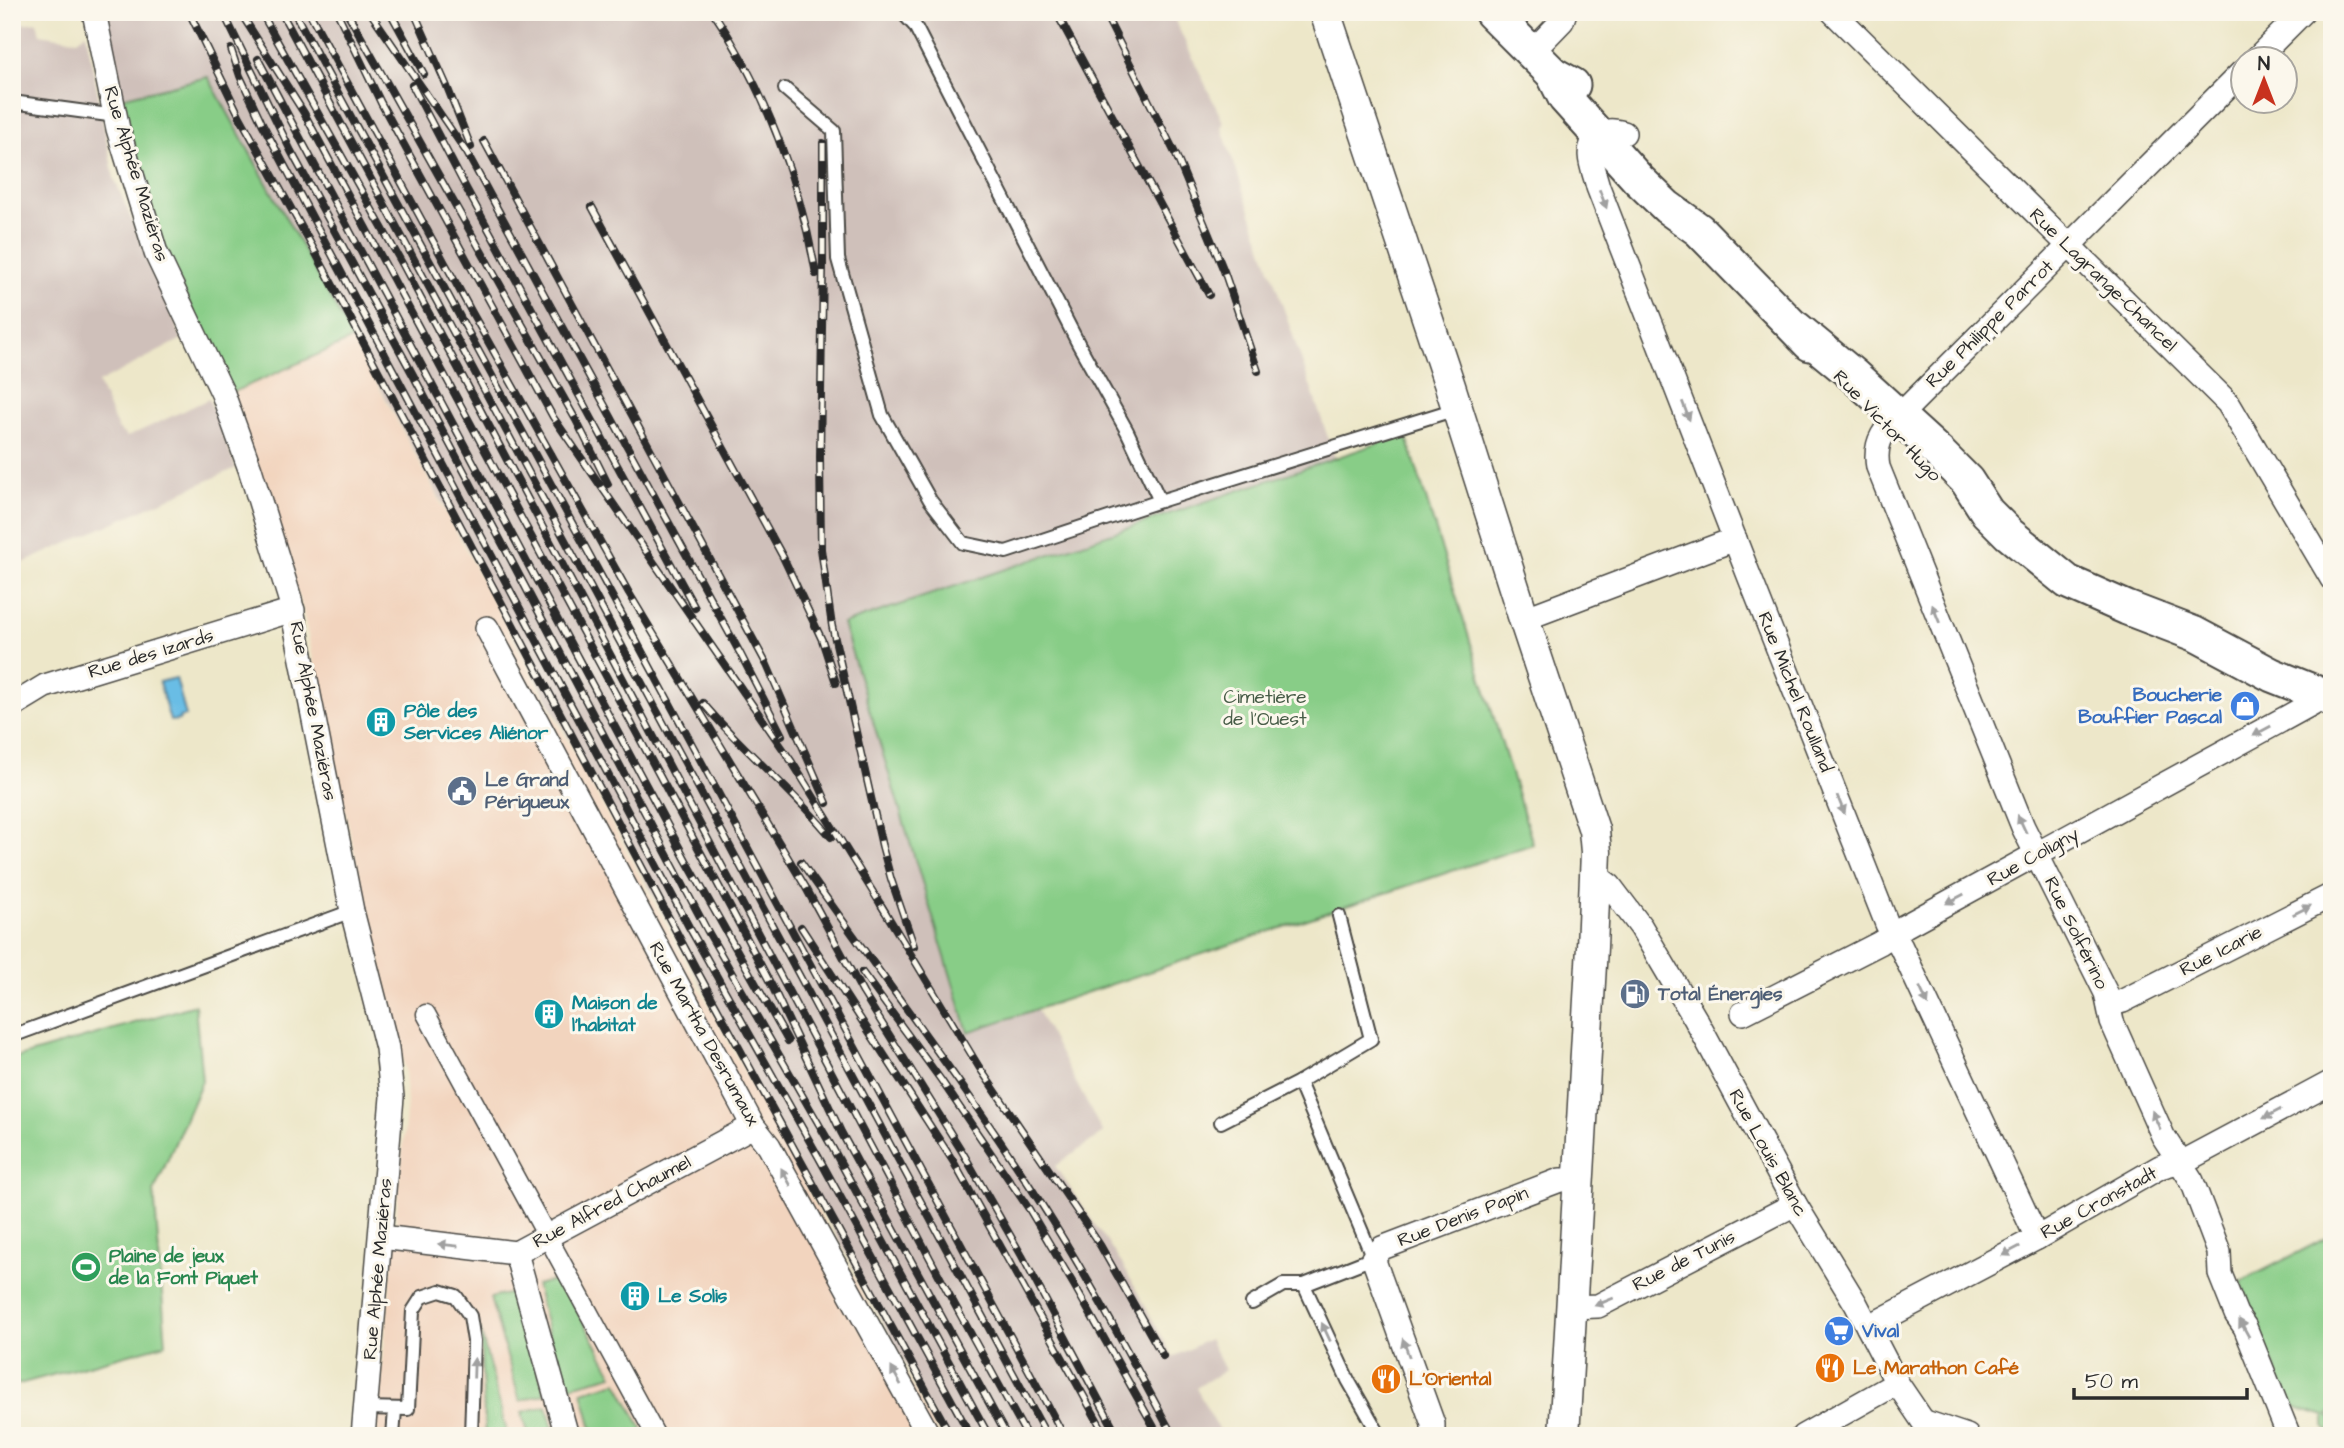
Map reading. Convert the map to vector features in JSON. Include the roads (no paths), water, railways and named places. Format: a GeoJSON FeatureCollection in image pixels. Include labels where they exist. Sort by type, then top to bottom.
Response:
{"type":"FeatureCollection","features":[{"type":"Feature","properties":{"kind":"main road","name":"Rue Victor Hugo"},"geometry":{"type":"LineString","coordinates":[[1492,12],[1542,63],[1565,98],[1611,135],[1667,207],[1699,230],[1796,328],[1845,385],[1893,422],[1953,493],[1987,512],[2037,558],[2068,582],[2195,634],[2256,647],[2328,690]]}},
{"type":"Feature","properties":{"kind":"street","name":"Rue Alphée Maziéras"},"geometry":{"type":"LineString","coordinates":[[94,12],[116,116],[156,253],[223,394],[250,469],[293,610],[352,911],[387,1048],[393,1097],[363,1436]]}},
{"type":"Feature","properties":{"kind":"street"},"geometry":{"type":"LineString","coordinates":[[1325,12],[1594,830],[1595,879],[1564,1436]]}},
{"type":"Feature","properties":{"kind":"street"},"geometry":{"type":"LineString","coordinates":[[1542,63],[1565,12]]}},
{"type":"Feature","properties":{"kind":"street","name":"Rue Lagrange-Chancel"},"geometry":{"type":"LineString","coordinates":[[1833,12],[2228,402],[2332,579]]}},
{"type":"Feature","properties":{"kind":"street"},"geometry":{"type":"LineString","coordinates":[[2266,46],[2290,17]]}},
{"type":"Feature","properties":{"kind":"street","name":"Rue Philippe Parrot"},"geometry":{"type":"LineString","coordinates":[[1893,422],[2228,86]]}},
{"type":"Feature","properties":{"kind":"street","name":"Rue Michel Roulland"},"geometry":{"type":"LineString","coordinates":[[1611,135],[1591,144],[1589,153],[1598,187],[1887,924],[2037,1237]]}},
{"type":"Feature","properties":{"kind":"street","name":"Rue Solférino"},"geometry":{"type":"LineString","coordinates":[[1893,422],[1878,440],[1878,467],[2023,827],[2106,993],[2112,1021],[2164,1136],[2192,1181],[2219,1252],[2220,1274],[2236,1314],[2245,1327],[2289,1436]]}},
{"type":"Feature","properties":{"kind":"street"},"geometry":{"type":"LineString","coordinates":[[1524,619],[1735,539]]}},
{"type":"Feature","properties":{"kind":"street","name":"Rue des Izards"},"geometry":{"type":"LineString","coordinates":[[12,706],[45,686],[293,610]]}},
{"type":"Feature","properties":{"kind":"street","name":"Rue Martha Desrumaux"},"geometry":{"type":"LineString","coordinates":[[487,628],[753,1126],[769,1146],[929,1436]]}},
{"type":"Feature","properties":{"kind":"street","name":"Rue Coligny"},"geometry":{"type":"LineString","coordinates":[[1743,1013],[2038,855],[2313,703],[2328,690]]}},
{"type":"Feature","properties":{"kind":"street","name":"Rue Louis Blanc"},"geometry":{"type":"LineString","coordinates":[[1595,879],[1610,886],[1641,927],[1700,1028],[1795,1203],[1868,1327],[1896,1383],[1929,1429]]}},
{"type":"Feature","properties":{"kind":"street","name":"Rue Icarie"},"geometry":{"type":"LineString","coordinates":[[2109,1005],[2123,1001],[2332,895]]}},
{"type":"Feature","properties":{"kind":"street"},"geometry":{"type":"LineString","coordinates":[[426,1014],[656,1436]]}},
{"type":"Feature","properties":{"kind":"street","name":"Rue Cronstadt"},"geometry":{"type":"LineString","coordinates":[[1868,1327],[2037,1237],[2160,1167],[2188,1159],[2332,1082]]}},
{"type":"Feature","properties":{"kind":"street","name":"Rue Alfred Chaumel"},"geometry":{"type":"LineString","coordinates":[[381,1237],[516,1253],[753,1126]]}},
{"type":"Feature","properties":{"kind":"street","name":"Rue Denis Papin"},"geometry":{"type":"LineString","coordinates":[[1373,1258],[1382,1248],[1560,1180],[1577,1180]]}},
{"type":"Feature","properties":{"kind":"street","name":"Rue de Tunis"},"geometry":{"type":"LineString","coordinates":[[1570,1307],[1598,1306],[1795,1203]]}},
{"type":"Feature","properties":{"kind":"street"},"geometry":{"type":"LineString","coordinates":[[516,1253],[567,1436]]}},
{"type":"Feature","properties":{"kind":"street"},"geometry":{"type":"LineString","coordinates":[[1373,1258],[1433,1424],[1433,1436]]}},
{"type":"Feature","properties":{"kind":"street"},"geometry":{"type":"LineString","coordinates":[[1803,1436],[1896,1383]]}},
{"type":"Feature","properties":{"kind":"street"},"geometry":{"type":"LineString","coordinates":[[1929,1429],[1967,1436]]}},
{"type":"Feature","properties":{"kind":"lane"},"geometry":{"type":"LineString","coordinates":[[902,12],[915,26],[1079,345],[1127,431],[1160,501]]}},
{"type":"Feature","properties":{"kind":"lane"},"geometry":{"type":"LineString","coordinates":[[785,89],[834,131],[838,259],[882,415],[930,499],[963,543],[1006,552],[1456,409]]}},
{"type":"Feature","properties":{"kind":"lane"},"geometry":{"type":"LineString","coordinates":[[12,102],[116,116]]}},
{"type":"Feature","properties":{"kind":"lane"},"geometry":{"type":"LineString","coordinates":[[12,1036],[352,911]]}},
{"type":"Feature","properties":{"kind":"lane"},"geometry":{"type":"LineString","coordinates":[[1221,1122],[1299,1082],[1371,1039],[1339,916]]}},
{"type":"Feature","properties":{"kind":"lane"},"geometry":{"type":"LineString","coordinates":[[1252,1303],[1283,1285],[1304,1285],[1373,1258],[1299,1082]]}},
{"type":"Feature","properties":{"kind":"lane"},"geometry":{"type":"LineString","coordinates":[[1304,1285],[1348,1380],[1380,1436]]}},
{"type":"Feature","properties":{"kind":"lane"},"geometry":{"type":"LineString","coordinates":[[366,1408],[408,1409],[413,1311],[422,1297],[440,1291],[456,1296],[470,1316],[474,1341],[471,1436]]}},
{"type":"Feature","properties":{"kind":"lane"},"geometry":{"type":"LineString","coordinates":[[393,1436],[395,1410]]}},
{"type":"Feature","properties":{"kind":"water"},"geometry":{"type":"Polygon","coordinates":[[[176,678],[186,716],[170,721],[159,682],[176,678]]]}},
{"type":"Feature","properties":{"kind":"railway"},"geometry":{"type":"LineString","coordinates":[[189,12],[240,117],[312,246],[695,967],[951,1436]]}},
{"type":"Feature","properties":{"kind":"railway"},"geometry":{"type":"LineString","coordinates":[[223,12],[291,151],[412,373],[707,930],[832,1147],[989,1436]]}},
{"type":"Feature","properties":{"kind":"railway"},"geometry":{"type":"LineString","coordinates":[[240,12],[304,113],[774,990],[841,1132],[1007,1436]]}},
{"type":"Feature","properties":{"kind":"railway"},"geometry":{"type":"LineString","coordinates":[[261,12],[403,265],[950,1296],[1027,1436]]}},
{"type":"Feature","properties":{"kind":"railway"},"geometry":{"type":"LineString","coordinates":[[281,12],[1047,1436]]}},
{"type":"Feature","properties":{"kind":"railway"},"geometry":{"type":"LineString","coordinates":[[294,12],[1064,1436]]}},
{"type":"Feature","properties":{"kind":"railway"},"geometry":{"type":"LineString","coordinates":[[309,12],[471,311],[629,593],[805,886],[863,993],[963,1153],[1022,1256],[1118,1436]]}},
{"type":"Feature","properties":{"kind":"railway"},"geometry":{"type":"LineString","coordinates":[[337,12],[381,103],[553,417],[792,762],[886,913]]}},
{"type":"Feature","properties":{"kind":"railway"},"geometry":{"type":"LineString","coordinates":[[347,12],[576,420],[608,484]]}},
{"type":"Feature","properties":{"kind":"railway"},"geometry":{"type":"LineString","coordinates":[[370,12],[467,153],[782,735]]}},
{"type":"Feature","properties":{"kind":"railway"},"geometry":{"type":"LineString","coordinates":[[390,12],[424,74]]}},
{"type":"Feature","properties":{"kind":"railway"},"geometry":{"type":"LineString","coordinates":[[414,12],[471,147]]}},
{"type":"Feature","properties":{"kind":"railway"},"geometry":{"type":"LineString","coordinates":[[713,12],[749,73],[778,138],[800,206],[816,274]]}},
{"type":"Feature","properties":{"kind":"railway"},"geometry":{"type":"LineString","coordinates":[[1056,12],[1209,295]]}},
{"type":"Feature","properties":{"kind":"railway"},"geometry":{"type":"LineString","coordinates":[[1104,12],[1176,155],[1224,271],[1258,371]]}},
{"type":"Feature","properties":{"kind":"railway"},"geometry":{"type":"LineString","coordinates":[[231,49],[240,76],[262,123],[689,927],[971,1436]]}},
{"type":"Feature","properties":{"kind":"railway"},"geometry":{"type":"LineString","coordinates":[[258,59],[686,860],[788,1041]]}},
{"type":"Feature","properties":{"kind":"railway"},"geometry":{"type":"LineString","coordinates":[[412,85],[695,608]]}},
{"type":"Feature","properties":{"kind":"railway"},"geometry":{"type":"LineString","coordinates":[[484,141],[767,665],[827,803]]}},
{"type":"Feature","properties":{"kind":"railway"},"geometry":{"type":"LineString","coordinates":[[823,143],[821,549],[832,626],[882,846],[914,946]]}},
{"type":"Feature","properties":{"kind":"railway"},"geometry":{"type":"LineString","coordinates":[[592,207],[783,557],[822,640],[836,683]]}},
{"type":"Feature","properties":{"kind":"railway"},"geometry":{"type":"LineString","coordinates":[[703,703],[831,837]]}},
{"type":"Feature","properties":{"kind":"railway"},"geometry":{"type":"LineString","coordinates":[[801,862],[954,1075],[1042,1205],[1126,1348],[1173,1436]]}},
{"type":"Feature","properties":{"kind":"railway"},"geometry":{"type":"LineString","coordinates":[[881,905],[979,1067],[1100,1245],[1163,1356]]}},
{"type":"Feature","properties":{"kind":"railway"},"geometry":{"type":"LineString","coordinates":[[801,927],[953,1161],[1106,1436]]}},
{"type":"Feature","properties":{"kind":"railway"},"geometry":{"type":"LineString","coordinates":[[862,972],[941,1080],[1029,1209],[1159,1436]]}},
{"type":"Feature","properties":{"kind":"place","name":"Boucherie Bouffier Pascal"},"geometry":{"type":"Point","coordinates":[2245,706]}},
{"type":"Feature","properties":{"kind":"place","name":"Pôle des Services Aliénor"},"geometry":{"type":"Point","coordinates":[381,722]}},
{"type":"Feature","properties":{"kind":"place","name":"Le Grand Périgueux"},"geometry":{"type":"Point","coordinates":[462,791]}},
{"type":"Feature","properties":{"kind":"place","name":"Total Énergies"},"geometry":{"type":"Point","coordinates":[1635,994]}},
{"type":"Feature","properties":{"kind":"place","name":"Maison de l'habitat"},"geometry":{"type":"Point","coordinates":[549,1014]}},
{"type":"Feature","properties":{"kind":"place","name":"Plaine de jeux de la Font Piquet"},"geometry":{"type":"Point","coordinates":[86,1267]}},
{"type":"Feature","properties":{"kind":"place","name":"Le Solis"},"geometry":{"type":"Point","coordinates":[635,1296]}},
{"type":"Feature","properties":{"kind":"place","name":"Vival"},"geometry":{"type":"Point","coordinates":[1839,1331]}},
{"type":"Feature","properties":{"kind":"place","name":"Le Marathon Café"},"geometry":{"type":"Point","coordinates":[1830,1368]}},
{"type":"Feature","properties":{"kind":"place","name":"L'Oriental"},"geometry":{"type":"Point","coordinates":[1386,1379]}},
{"type":"Feature","properties":{"kind":"park label","name":"Cimetière de l'Ouest"},"geometry":{"type":"Point","coordinates":[1265,708]}}]}
